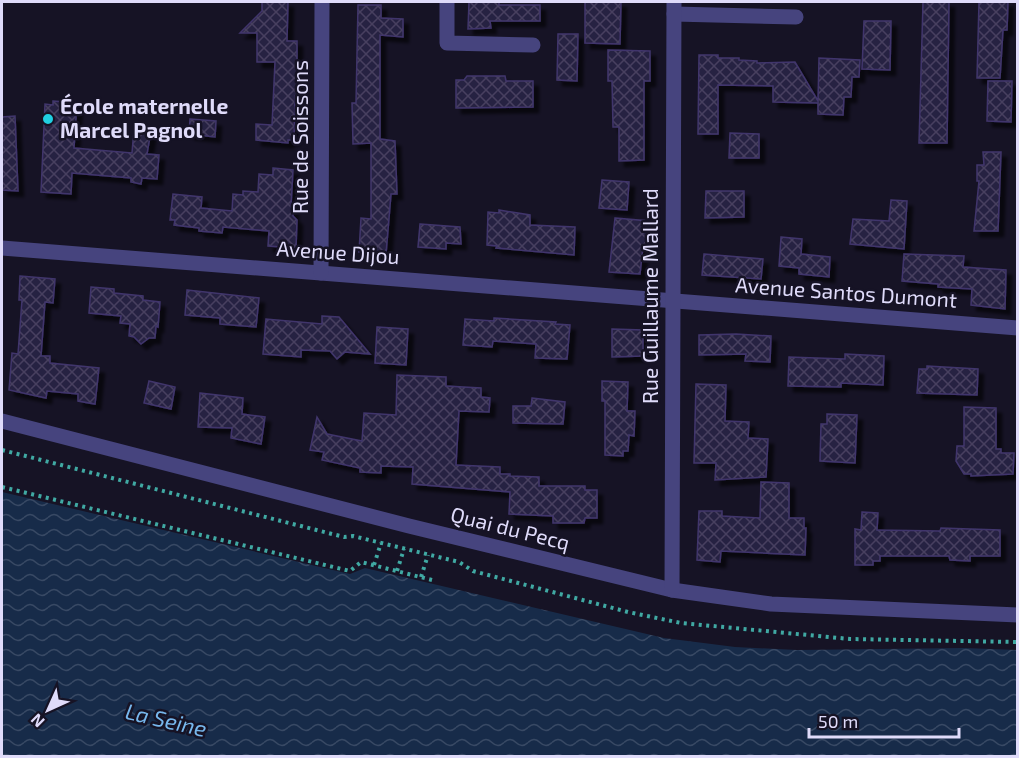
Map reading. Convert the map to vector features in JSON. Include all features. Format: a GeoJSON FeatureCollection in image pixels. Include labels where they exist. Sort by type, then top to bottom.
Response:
{"type":"FeatureCollection","features":[{"type":"Feature","properties":{"kind":"street","name":"Rue de Soissons"},"geometry":{"type":"LineString","coordinates":[[321,273],[322,2]]}},
{"type":"Feature","properties":{"kind":"street"},"geometry":{"type":"LineString","coordinates":[[447,2],[447,43],[533,45]]}},
{"type":"Feature","properties":{"kind":"street"},"geometry":{"type":"LineString","coordinates":[[674,8],[796,17]]}},
{"type":"Feature","properties":{"kind":"street","name":"Rue Guillaume Mallard"},"geometry":{"type":"LineString","coordinates":[[672,590],[674,8]]}},
{"type":"Feature","properties":{"kind":"street","name":"Avenue Dijou"},"geometry":{"type":"LineString","coordinates":[[2,248],[672,300]]}},
{"type":"Feature","properties":{"kind":"street","name":"Avenue Santos Dumont"},"geometry":{"type":"LineString","coordinates":[[672,300],[1017,328]]}},
{"type":"Feature","properties":{"kind":"street","name":"Quai du Pecq"},"geometry":{"type":"LineString","coordinates":[[2,421],[409,526],[672,590],[771,604],[1017,615]]}},
{"type":"Feature","properties":{"kind":"path"},"geometry":{"type":"LineString","coordinates":[[2,487],[350,571],[361,562],[432,580]]}},
{"type":"Feature","properties":{"kind":"path"},"geometry":{"type":"LineString","coordinates":[[374,565],[381,543]]}},
{"type":"Feature","properties":{"kind":"path"},"geometry":{"type":"LineString","coordinates":[[397,571],[404,549]]}},
{"type":"Feature","properties":{"kind":"path"},"geometry":{"type":"LineString","coordinates":[[422,577],[428,555]]}},
{"type":"Feature","properties":{"kind":"path"},"geometry":{"type":"LineString","coordinates":[[721,626],[722,619]]}},
{"type":"Feature","properties":{"kind":"water","name":"La Seine"},"geometry":{"type":"Polygon","coordinates":[[[2,492],[350,574],[365,568],[664,638],[735,647],[797,650],[964,648],[1017,650],[1017,756],[2,756],[2,492]]]}},
{"type":"Feature","properties":{"kind":"building"},"geometry":{"type":"Polygon","coordinates":[[[262,2],[288,2],[287,41],[297,41],[294,140],[288,140],[288,143],[256,140],[256,124],[272,125],[275,62],[257,62],[257,33],[240,33],[262,11],[262,2]]]}},
{"type":"Feature","properties":{"kind":"building"},"geometry":{"type":"Polygon","coordinates":[[[469,2],[540,5],[540,21],[490,21],[491,28],[468,29],[469,2]]]}},
{"type":"Feature","properties":{"kind":"building"},"geometry":{"type":"Polygon","coordinates":[[[585,2],[621,2],[620,44],[585,43],[585,2]]]}},
{"type":"Feature","properties":{"kind":"building"},"geometry":{"type":"Polygon","coordinates":[[[923,2],[949,2],[947,143],[919,143],[923,2]]]}},
{"type":"Feature","properties":{"kind":"building"},"geometry":{"type":"Polygon","coordinates":[[[979,2],[1008,2],[1007,30],[1003,30],[1000,78],[977,78],[979,2]]]}},
{"type":"Feature","properties":{"kind":"building"},"geometry":{"type":"Polygon","coordinates":[[[358,5],[381,5],[381,18],[403,19],[403,37],[380,35],[380,139],[395,141],[397,194],[391,194],[386,254],[359,252],[361,218],[371,219],[371,143],[353,144],[352,103],[356,103],[358,5]]]}},
{"type":"Feature","properties":{"kind":"building"},"geometry":{"type":"Polygon","coordinates":[[[864,21],[891,21],[890,70],[862,69],[864,21]]]}},
{"type":"Feature","properties":{"kind":"building"},"geometry":{"type":"Polygon","coordinates":[[[558,34],[578,34],[577,81],[557,80],[558,34]]]}},
{"type":"Feature","properties":{"kind":"building"},"geometry":{"type":"Polygon","coordinates":[[[608,50],[650,51],[650,81],[644,81],[644,160],[619,161],[619,127],[613,127],[612,81],[608,81],[608,50]]]}},
{"type":"Feature","properties":{"kind":"building"},"geometry":{"type":"Polygon","coordinates":[[[699,55],[718,55],[718,58],[739,58],[739,60],[757,61],[757,63],[795,62],[818,101],[819,58],[860,60],[859,77],[852,77],[851,97],[844,97],[843,115],[818,114],[818,103],[773,102],[773,86],[718,85],[718,134],[698,134],[699,55]]]}},
{"type":"Feature","properties":{"kind":"building"},"geometry":{"type":"Polygon","coordinates":[[[467,76],[505,76],[506,81],[533,81],[533,107],[456,108],[456,80],[464,80],[467,76]]]}},
{"type":"Feature","properties":{"kind":"building"},"geometry":{"type":"Polygon","coordinates":[[[988,81],[1012,81],[1011,122],[987,121],[988,81]]]}},
{"type":"Feature","properties":{"kind":"building"},"geometry":{"type":"Polygon","coordinates":[[[53,101],[77,103],[74,148],[132,153],[134,129],[151,131],[147,154],[159,155],[157,179],[142,178],[141,184],[131,182],[131,178],[72,173],[71,194],[41,192],[45,104],[53,105],[53,101]]]}},
{"type":"Feature","properties":{"kind":"building"},"geometry":{"type":"Polygon","coordinates":[[[15,116],[18,191],[2,190],[2,117],[15,116]]]}},
{"type":"Feature","properties":{"kind":"building"},"geometry":{"type":"Polygon","coordinates":[[[190,119],[216,121],[215,137],[189,134],[190,119]]]}},
{"type":"Feature","properties":{"kind":"building"},"geometry":{"type":"Polygon","coordinates":[[[730,133],[759,134],[759,158],[729,158],[730,133]]]}},
{"type":"Feature","properties":{"kind":"building"},"geometry":{"type":"Polygon","coordinates":[[[983,152],[1001,152],[998,231],[974,231],[979,181],[977,181],[977,165],[984,165],[983,152]]]}},
{"type":"Feature","properties":{"kind":"building"},"geometry":{"type":"Polygon","coordinates":[[[273,168],[293,170],[291,206],[293,206],[293,216],[297,220],[296,248],[268,246],[269,231],[223,227],[222,233],[199,231],[199,228],[174,225],[175,220],[170,220],[173,194],[202,197],[201,208],[232,211],[233,194],[243,195],[243,191],[258,192],[259,174],[273,175],[273,168]]]}},
{"type":"Feature","properties":{"kind":"building"},"geometry":{"type":"Polygon","coordinates":[[[602,180],[629,182],[627,210],[599,208],[602,180]]]}},
{"type":"Feature","properties":{"kind":"building"},"geometry":{"type":"Polygon","coordinates":[[[706,191],[744,191],[744,217],[705,218],[706,191]]]}},
{"type":"Feature","properties":{"kind":"building"},"geometry":{"type":"Polygon","coordinates":[[[891,200],[907,201],[904,249],[850,244],[853,219],[889,221],[891,200]]]}},
{"type":"Feature","properties":{"kind":"building"},"geometry":{"type":"Polygon","coordinates":[[[499,210],[530,215],[530,225],[575,227],[574,255],[496,248],[497,246],[487,245],[488,212],[499,213],[499,210]]]}},
{"type":"Feature","properties":{"kind":"building"},"geometry":{"type":"Polygon","coordinates":[[[615,218],[650,221],[648,247],[643,247],[640,274],[609,272],[615,218]]]}},
{"type":"Feature","properties":{"kind":"building"},"geometry":{"type":"Polygon","coordinates":[[[420,224],[460,227],[461,244],[446,243],[446,249],[418,247],[420,224]]]}},
{"type":"Feature","properties":{"kind":"building"},"geometry":{"type":"Polygon","coordinates":[[[781,237],[802,239],[801,254],[830,257],[829,277],[799,274],[799,268],[779,266],[781,237]]]}},
{"type":"Feature","properties":{"kind":"building"},"geometry":{"type":"Polygon","coordinates":[[[704,254],[763,259],[761,279],[702,275],[704,254]]]}},
{"type":"Feature","properties":{"kind":"building"},"geometry":{"type":"Polygon","coordinates":[[[904,254],[964,256],[963,267],[1006,270],[1005,309],[971,305],[972,289],[938,287],[938,284],[902,281],[904,254]]]}},
{"type":"Feature","properties":{"kind":"building"},"geometry":{"type":"Polygon","coordinates":[[[20,276],[55,279],[53,303],[45,302],[41,356],[50,356],[50,363],[99,368],[95,404],[78,401],[78,394],[47,391],[46,398],[9,390],[12,353],[18,354],[22,300],[19,300],[20,276]]]}},
{"type":"Feature","properties":{"kind":"building"},"geometry":{"type":"Polygon","coordinates":[[[91,287],[114,289],[114,293],[143,296],[143,300],[160,302],[155,338],[149,338],[141,344],[134,337],[129,336],[130,324],[120,323],[121,316],[89,313],[91,287]]]}},
{"type":"Feature","properties":{"kind":"building"},"geometry":{"type":"Polygon","coordinates":[[[187,290],[259,298],[256,327],[220,324],[220,318],[185,315],[187,290]]]}},
{"type":"Feature","properties":{"kind":"building"},"geometry":{"type":"Polygon","coordinates":[[[322,316],[339,317],[370,354],[345,352],[337,359],[330,351],[301,350],[301,357],[263,354],[266,319],[322,324],[322,316]]]}},
{"type":"Feature","properties":{"kind":"building"},"geometry":{"type":"Polygon","coordinates":[[[494,318],[570,325],[567,359],[535,358],[536,344],[493,341],[492,347],[463,345],[465,319],[494,321],[494,318]]]}},
{"type":"Feature","properties":{"kind":"building"},"geometry":{"type":"Polygon","coordinates":[[[377,327],[408,329],[406,365],[375,363],[377,327]]]}},
{"type":"Feature","properties":{"kind":"building"},"geometry":{"type":"Polygon","coordinates":[[[612,329],[643,330],[643,356],[612,357],[612,329]]]}},
{"type":"Feature","properties":{"kind":"building"},"geometry":{"type":"Polygon","coordinates":[[[699,335],[771,336],[770,362],[745,361],[746,354],[699,355],[699,335]]]}},
{"type":"Feature","properties":{"kind":"building"},"geometry":{"type":"Polygon","coordinates":[[[845,354],[884,356],[883,385],[841,383],[841,387],[788,386],[789,357],[845,359],[845,354]]]}},
{"type":"Feature","properties":{"kind":"building"},"geometry":{"type":"Polygon","coordinates":[[[927,366],[978,369],[977,395],[917,393],[919,369],[927,369],[927,366]]]}},
{"type":"Feature","properties":{"kind":"building"},"geometry":{"type":"Polygon","coordinates":[[[397,375],[446,377],[446,386],[481,388],[481,397],[490,398],[489,412],[459,411],[456,465],[500,467],[500,474],[539,477],[539,486],[585,486],[585,490],[597,490],[597,518],[585,518],[584,523],[553,523],[553,516],[509,514],[510,492],[412,484],[413,467],[381,466],[381,473],[360,472],[360,468],[322,460],[324,452],[310,450],[317,417],[327,434],[362,441],[364,413],[396,415],[397,375]]]}},
{"type":"Feature","properties":{"kind":"building"},"geometry":{"type":"Polygon","coordinates":[[[149,381],[175,387],[171,409],[144,403],[149,381]]]}},
{"type":"Feature","properties":{"kind":"building"},"geometry":{"type":"Polygon","coordinates":[[[602,381],[628,382],[627,411],[635,411],[634,436],[629,435],[628,451],[623,451],[623,456],[605,455],[605,401],[602,401],[602,381]]]}},
{"type":"Feature","properties":{"kind":"building"},"geometry":{"type":"Polygon","coordinates":[[[696,384],[726,385],[725,421],[749,422],[748,438],[768,439],[766,477],[715,480],[716,463],[694,463],[696,384]]]}},
{"type":"Feature","properties":{"kind":"building"},"geometry":{"type":"Polygon","coordinates":[[[200,393],[243,398],[242,414],[265,417],[261,444],[231,438],[232,428],[198,427],[200,393]]]}},
{"type":"Feature","properties":{"kind":"building"},"geometry":{"type":"Polygon","coordinates":[[[532,398],[565,402],[563,424],[513,423],[513,406],[531,406],[532,398]]]}},
{"type":"Feature","properties":{"kind":"building"},"geometry":{"type":"Polygon","coordinates":[[[964,407],[996,408],[996,449],[1001,449],[1001,453],[1014,453],[1013,474],[971,476],[971,474],[964,474],[956,461],[957,446],[964,446],[964,407]]]}},
{"type":"Feature","properties":{"kind":"building"},"geometry":{"type":"Polygon","coordinates":[[[827,414],[857,415],[855,463],[820,461],[821,424],[827,424],[827,414]]]}},
{"type":"Feature","properties":{"kind":"building"},"geometry":{"type":"Polygon","coordinates":[[[761,482],[789,483],[789,518],[804,518],[805,555],[721,551],[720,562],[697,560],[699,511],[722,511],[722,516],[760,518],[761,482]]]}},
{"type":"Feature","properties":{"kind":"building"},"geometry":{"type":"Polygon","coordinates":[[[862,512],[878,513],[877,530],[940,531],[941,528],[1000,530],[1000,556],[970,556],[970,561],[950,560],[949,556],[880,556],[880,561],[873,561],[873,565],[855,565],[855,529],[861,530],[862,512]]]}},
{"type":"Feature","properties":{"kind":"place","name":"École maternelle Marcel Pagnol"},"geometry":{"type":"Point","coordinates":[48,119]}}]}
